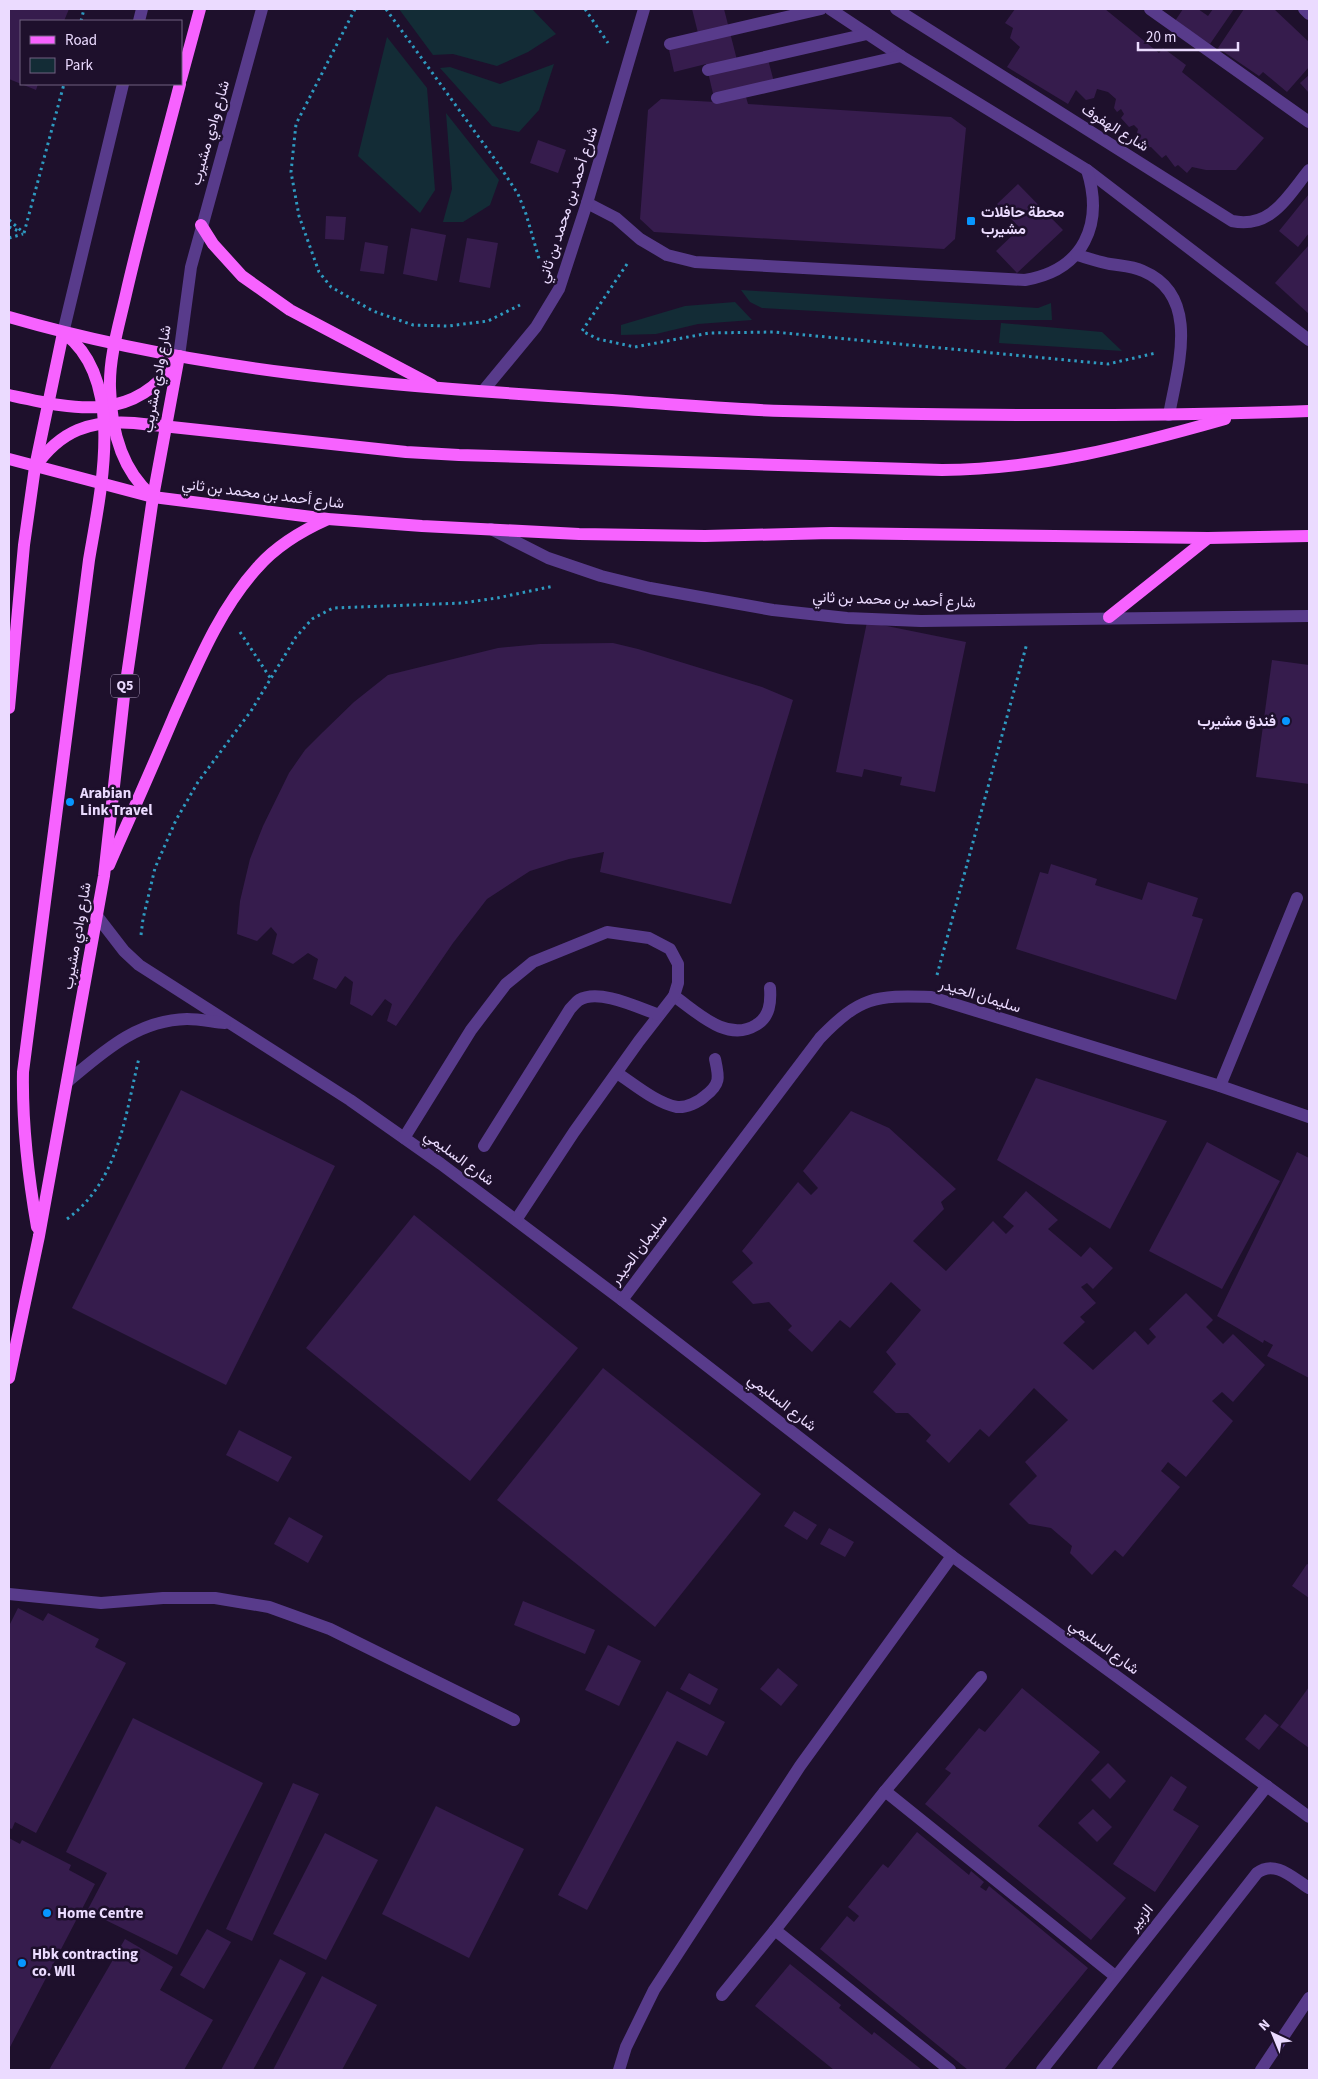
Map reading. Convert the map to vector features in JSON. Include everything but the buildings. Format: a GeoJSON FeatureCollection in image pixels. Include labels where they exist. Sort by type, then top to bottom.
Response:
{"type":"FeatureCollection","features":[{"type":"Feature","properties":{"kind":"main road"},"geometry":{"type":"LineString","coordinates":[[182,75],[200,9]]}},
{"type":"Feature","properties":{"kind":"main road"},"geometry":{"type":"LineString","coordinates":[[39,1236],[28,1175],[23,1103],[23,1072],[89,560],[101,484],[114,345],[180,85]]}},
{"type":"Feature","properties":{"kind":"main road"},"geometry":{"type":"LineString","coordinates":[[201,225],[217,250],[242,276],[290,310],[438,389]]}},
{"type":"Feature","properties":{"kind":"main road"},"geometry":{"type":"LineString","coordinates":[[9,317],[63,333],[114,345],[178,356],[311,376],[438,389],[782,411],[1169,415],[1309,411]]}},
{"type":"Feature","properties":{"kind":"main road"},"geometry":{"type":"LineString","coordinates":[[9,708],[10,679],[24,545],[35,467],[63,333]]}},
{"type":"Feature","properties":{"kind":"main road"},"geometry":{"type":"LineString","coordinates":[[63,333],[77,344],[89,363],[107,406]]}},
{"type":"Feature","properties":{"kind":"main road"},"geometry":{"type":"LineString","coordinates":[[9,395],[48,403],[107,406],[126,402],[148,391],[171,368],[178,356]]}},
{"type":"Feature","properties":{"kind":"main road","name":"شارع وادي مشريب"},"geometry":{"type":"LineString","coordinates":[[153,496],[178,356]]}},
{"type":"Feature","properties":{"kind":"main road"},"geometry":{"type":"LineString","coordinates":[[35,467],[48,450],[63,438],[84,427],[108,422],[164,426],[406,452],[942,470],[1020,466],[1077,457],[1140,443],[1242,414]]}},
{"type":"Feature","properties":{"kind":"main road"},"geometry":{"type":"LineString","coordinates":[[108,422],[124,462],[134,478],[153,496]]}},
{"type":"Feature","properties":{"kind":"main road","name":"شارع أحمد بن محمد بن ثاني"},"geometry":{"type":"LineString","coordinates":[[9,460],[153,496],[328,519],[491,529],[579,534],[705,536],[831,533],[1208,538],[1309,536]]}},
{"type":"Feature","properties":{"kind":"main road","name":"شارع وادي مشيرب"},"geometry":{"type":"LineString","coordinates":[[9,1378],[39,1236],[104,876],[124,696],[153,496]]}},
{"type":"Feature","properties":{"kind":"main road"},"geometry":{"type":"LineString","coordinates":[[104,876],[194,672],[226,611],[257,568],[272,553],[308,528],[328,519]]}},
{"type":"Feature","properties":{"kind":"main road"},"geometry":{"type":"LineString","coordinates":[[1109,617],[1208,538]]}},
{"type":"Feature","properties":{"kind":"street","name":"شارع وادي مشيرب"},"geometry":{"type":"LineString","coordinates":[[191,267],[201,225],[262,9]]}},
{"type":"Feature","properties":{"kind":"street","name":"شارع أحمد بن محمد بن ثاني"},"geometry":{"type":"LineString","coordinates":[[483,391],[546,313],[559,289],[587,203],[644,9]]}},
{"type":"Feature","properties":{"kind":"street"},"geometry":{"type":"LineString","coordinates":[[670,44],[822,9]]}},
{"type":"Feature","properties":{"kind":"street"},"geometry":{"type":"LineString","coordinates":[[830,9],[901,56],[1087,170],[1309,340]]}},
{"type":"Feature","properties":{"kind":"street","name":"شارع الهفوف"},"geometry":{"type":"LineString","coordinates":[[896,9],[1232,221],[1254,223],[1273,213],[1309,170]]}},
{"type":"Feature","properties":{"kind":"street"},"geometry":{"type":"LineString","coordinates":[[1150,9],[1309,122]]}},
{"type":"Feature","properties":{"kind":"street"},"geometry":{"type":"LineString","coordinates":[[1304,9],[1309,14]]}},
{"type":"Feature","properties":{"kind":"street"},"geometry":{"type":"LineString","coordinates":[[708,70],[867,34]]}},
{"type":"Feature","properties":{"kind":"street"},"geometry":{"type":"LineString","coordinates":[[717,98],[901,56]]}},
{"type":"Feature","properties":{"kind":"street"},"geometry":{"type":"LineString","coordinates":[[63,333],[123,85]]}},
{"type":"Feature","properties":{"kind":"street"},"geometry":{"type":"LineString","coordinates":[[587,203],[616,218],[640,239],[667,255],[695,262],[1025,280],[1053,272],[1077,255],[1090,228],[1093,214],[1094,199],[1087,170]]}},
{"type":"Feature","properties":{"kind":"street"},"geometry":{"type":"LineString","coordinates":[[1077,255],[1110,264],[1128,266],[1145,272],[1160,281],[1172,295],[1179,312],[1182,329],[1169,415]]}},
{"type":"Feature","properties":{"kind":"street","name":"شارع وادي مشريب"},"geometry":{"type":"LineString","coordinates":[[178,356],[191,267]]}},
{"type":"Feature","properties":{"kind":"street","name":"شارع أحمد بن محمد بن ثاني"},"geometry":{"type":"LineString","coordinates":[[491,529],[548,558],[601,576],[708,599],[773,610],[847,618],[921,621],[1109,617],[1309,616]]}},
{"type":"Feature","properties":{"kind":"street"},"geometry":{"type":"LineString","coordinates":[[1220,1086],[1297,898]]}},
{"type":"Feature","properties":{"kind":"street","name":"شارع السليمي"},"geometry":{"type":"LineString","coordinates":[[97,916],[124,951],[139,965],[350,1100],[404,1138],[622,1300],[952,1556],[1309,1817]]}},
{"type":"Feature","properties":{"kind":"street"},"geometry":{"type":"LineString","coordinates":[[404,1138],[471,1030],[506,984],[533,962],[608,932],[649,938],[670,949],[678,964],[678,983],[674,996],[617,1073],[516,1220]]}},
{"type":"Feature","properties":{"kind":"street"},"geometry":{"type":"LineString","coordinates":[[674,996],[708,1021],[729,1030],[739,1031],[750,1029],[765,1017],[771,1003],[770,988]]}},
{"type":"Feature","properties":{"kind":"street","name":"سليمان الحيدر"},"geometry":{"type":"LineString","coordinates":[[622,1300],[820,1038],[840,1017],[864,1002],[894,996],[931,997],[1220,1086],[1309,1116]]}},
{"type":"Feature","properties":{"kind":"street"},"geometry":{"type":"LineString","coordinates":[[484,1146],[570,1009],[579,1000],[588,997],[607,997],[659,1015]]}},
{"type":"Feature","properties":{"kind":"street","name":"شارع السليمي"},"geometry":{"type":"LineString","coordinates":[[67,1082],[124,1036],[147,1026],[186,1019],[228,1023]]}},
{"type":"Feature","properties":{"kind":"street"},"geometry":{"type":"LineString","coordinates":[[617,1073],[660,1100],[678,1107],[688,1106],[703,1098],[715,1087],[719,1077],[715,1060]]}},
{"type":"Feature","properties":{"kind":"street"},"geometry":{"type":"LineString","coordinates":[[619,2070],[626,2047],[654,1990],[800,1766],[952,1556]]}},
{"type":"Feature","properties":{"kind":"street"},"geometry":{"type":"LineString","coordinates":[[9,1594],[101,1603],[163,1598],[216,1598],[269,1608],[330,1629],[514,1720]]}},
{"type":"Feature","properties":{"kind":"street"},"geometry":{"type":"LineString","coordinates":[[722,1995],[885,1791],[981,1677]]}},
{"type":"Feature","properties":{"kind":"street","name":"الزبير"},"geometry":{"type":"LineString","coordinates":[[1042,2070],[1267,1786]]}},
{"type":"Feature","properties":{"kind":"street"},"geometry":{"type":"LineString","coordinates":[[885,1791],[1115,1976]]}},
{"type":"Feature","properties":{"kind":"street"},"geometry":{"type":"LineString","coordinates":[[1103,2070],[1258,1873],[1263,1869],[1278,1868],[1309,1888]]}},
{"type":"Feature","properties":{"kind":"street"},"geometry":{"type":"LineString","coordinates":[[775,1930],[950,2070]]}},
{"type":"Feature","properties":{"kind":"street"},"geometry":{"type":"LineString","coordinates":[[1261,2070],[1309,1998]]}},
{"type":"Feature","properties":{"kind":"path"},"geometry":{"type":"LineString","coordinates":[[355,9],[296,124],[291,172],[299,216],[319,272],[331,287],[373,311],[413,325],[448,326],[488,321],[513,310],[527,300]]}},
{"type":"Feature","properties":{"kind":"path"},"geometry":{"type":"LineString","coordinates":[[386,9],[518,194],[540,262]]}},
{"type":"Feature","properties":{"kind":"path"},"geometry":{"type":"LineString","coordinates":[[585,9],[609,45]]}},
{"type":"Feature","properties":{"kind":"path"},"geometry":{"type":"LineString","coordinates":[[24,233],[64,85]]}},
{"type":"Feature","properties":{"kind":"path"},"geometry":{"type":"LineString","coordinates":[[9,220],[24,233]]}},
{"type":"Feature","properties":{"kind":"path"},"geometry":{"type":"LineString","coordinates":[[9,227],[24,233]]}},
{"type":"Feature","properties":{"kind":"path"},"geometry":{"type":"LineString","coordinates":[[9,238],[24,233]]}},
{"type":"Feature","properties":{"kind":"path"},"geometry":{"type":"LineString","coordinates":[[538,270],[544,253]]}},
{"type":"Feature","properties":{"kind":"path"},"geometry":{"type":"LineString","coordinates":[[627,264],[582,331],[598,339],[635,347],[709,333],[774,332],[1108,364],[1180,347]]}},
{"type":"Feature","properties":{"kind":"path"},"geometry":{"type":"LineString","coordinates":[[139,965],[143,919],[155,868],[176,820],[198,782],[251,711],[296,637],[312,619],[332,608],[462,603],[497,598],[601,576]]}},
{"type":"Feature","properties":{"kind":"path"},"geometry":{"type":"LineString","coordinates":[[226,611],[271,679]]}},
{"type":"Feature","properties":{"kind":"path"},"geometry":{"type":"LineString","coordinates":[[931,997],[1033,619]]}},
{"type":"Feature","properties":{"kind":"path"},"geometry":{"type":"LineString","coordinates":[[39,1236],[69,1217],[95,1193],[112,1161],[147,1026]]}},
{"type":"Feature","properties":{"kind":"green space"},"geometry":{"type":"Polygon","coordinates":[[[399,9],[532,9],[556,34],[528,52],[497,66],[453,54],[433,55],[399,9]]]}},
{"type":"Feature","properties":{"kind":"green space"},"geometry":{"type":"Polygon","coordinates":[[[387,37],[427,88],[435,190],[420,213],[358,156],[387,37]]]}},
{"type":"Feature","properties":{"kind":"green space"},"geometry":{"type":"Polygon","coordinates":[[[554,64],[539,110],[519,132],[492,126],[440,68],[450,67],[500,84],[554,64]]]}},
{"type":"Feature","properties":{"kind":"green space"},"geometry":{"type":"Polygon","coordinates":[[[446,113],[499,180],[490,205],[463,222],[443,222],[452,189],[446,113]]]}},
{"type":"Feature","properties":{"kind":"green space"},"geometry":{"type":"Polygon","coordinates":[[[741,290],[1038,308],[1051,303],[1052,320],[976,320],[762,308],[750,302],[741,290]]]}},
{"type":"Feature","properties":{"kind":"green space"},"geometry":{"type":"Polygon","coordinates":[[[735,302],[752,320],[698,324],[656,334],[621,335],[621,325],[685,306],[735,302]]]}},
{"type":"Feature","properties":{"kind":"green space"},"geometry":{"type":"Polygon","coordinates":[[[1001,323],[1102,332],[1122,351],[999,343],[1001,323]]]}},
{"type":"Feature","properties":{"kind":"place","name":"محطة حافلات مشيرب"},"geometry":{"type":"Point","coordinates":[971,221]}},
{"type":"Feature","properties":{"kind":"place","name":"فندق مشيرب"},"geometry":{"type":"Point","coordinates":[1286,721]}},
{"type":"Feature","properties":{"kind":"place","name":"Arabian Link Travel"},"geometry":{"type":"Point","coordinates":[70,802]}},
{"type":"Feature","properties":{"kind":"place","name":"Home Centre"},"geometry":{"type":"Point","coordinates":[47,1913]}},
{"type":"Feature","properties":{"kind":"place","name":"Hbk contracting co. Wll"},"geometry":{"type":"Point","coordinates":[22,1963]}}]}
